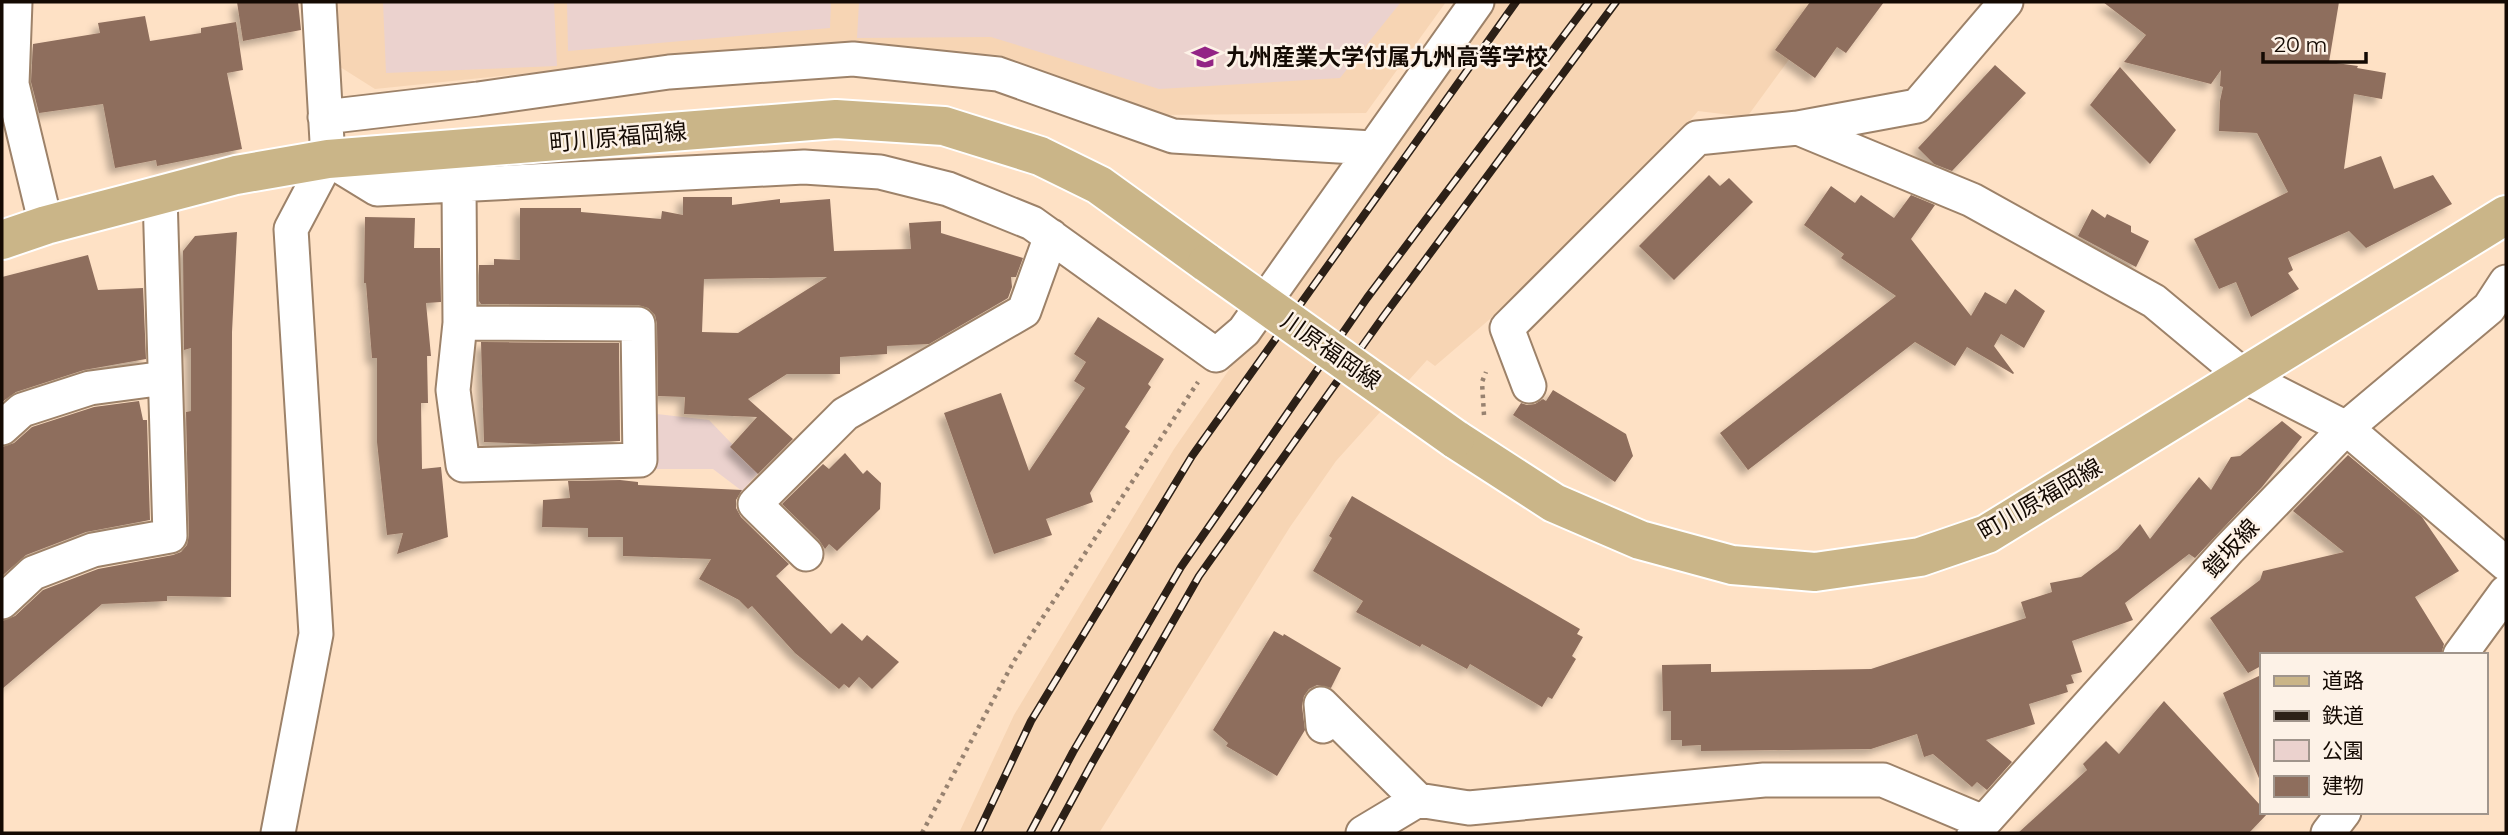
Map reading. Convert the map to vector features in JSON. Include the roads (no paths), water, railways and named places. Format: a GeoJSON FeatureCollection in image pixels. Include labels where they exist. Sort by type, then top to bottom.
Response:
{"type":"FeatureCollection","features":[{"type":"Feature","properties":{"kind":"main road","name":"町川原福岡線"},"geometry":{"type":"LineString","coordinates":[[2,240],[46,225],[236,175],[328,159],[836,119],[944,126],[1040,156],[1099,185],[1207,263]]}},
{"type":"Feature","properties":{"kind":"main road","name":"町川原福岡線"},"geometry":{"type":"LineString","coordinates":[[1455,439],[1554,503],[1640,540],[1732,565],[1815,572],[1920,557],[1987,534],[2506,215]]}},
{"type":"Feature","properties":{"kind":"main road","name":"川原福岡線"},"geometry":{"type":"LineString","coordinates":[[1207,263],[1455,439]]}},
{"type":"Feature","properties":{"kind":"street"},"geometry":{"type":"LineString","coordinates":[[15,2],[12,84],[46,225]]}},
{"type":"Feature","properties":{"kind":"street"},"geometry":{"type":"LineString","coordinates":[[278,833],[316,634],[291,229],[328,159],[319,2]]}},
{"type":"Feature","properties":{"kind":"street"},"geometry":{"type":"LineString","coordinates":[[328,159],[377,189],[804,167],[880,172],[948,189],[1032,223],[1216,355],[1244,331],[1477,2]]}},
{"type":"Feature","properties":{"kind":"street"},"geometry":{"type":"LineString","coordinates":[[1529,386],[1507,328],[1697,138],[1798,128],[1917,106],[2006,2]]}},
{"type":"Feature","properties":{"kind":"street"},"geometry":{"type":"LineString","coordinates":[[325,117],[668,72],[853,59],[998,74],[1173,136],[1372,148]]}},
{"type":"Feature","properties":{"kind":"street"},"geometry":{"type":"LineString","coordinates":[[1798,128],[1972,200],[2154,301],[2244,376],[2346,428],[2506,564]]}},
{"type":"Feature","properties":{"kind":"street"},"geometry":{"type":"LineString","coordinates":[[459,185],[460,323],[453,390],[463,465],[640,460],[638,324],[460,323]]}},
{"type":"Feature","properties":{"kind":"street"},"geometry":{"type":"LineString","coordinates":[[2,602],[33,573],[93,551],[170,536],[160,195]]}},
{"type":"Feature","properties":{"kind":"street"},"geometry":{"type":"LineString","coordinates":[[806,554],[755,504],[845,414],[1024,311],[1051,236]]}},
{"type":"Feature","properties":{"kind":"street","name":"鎧坂線"},"geometry":{"type":"LineString","coordinates":[[1978,828],[2229,549],[2346,428],[2489,308],[2506,282]]}},
{"type":"Feature","properties":{"kind":"street"},"geometry":{"type":"LineString","coordinates":[[2,428],[22,410],[90,388],[166,378]]}},
{"type":"Feature","properties":{"kind":"street"},"geometry":{"type":"LineString","coordinates":[[2461,653],[2506,592]]}},
{"type":"Feature","properties":{"kind":"street"},"geometry":{"type":"LineString","coordinates":[[1323,726],[1321,704],[1418,800],[1469,808],[1764,780],[1883,780],[1978,828]]}},
{"type":"Feature","properties":{"kind":"street"},"geometry":{"type":"LineString","coordinates":[[1363,833],[1418,800]]}},
{"type":"Feature","properties":{"kind":"street"},"geometry":{"type":"LineString","coordinates":[[2328,833],[2342,814]]}},
{"type":"Feature","properties":{"kind":"railway"},"geometry":{"type":"LineString","coordinates":[[978,833],[1031,721],[1192,456],[1516,2]]}},
{"type":"Feature","properties":{"kind":"railway"},"geometry":{"type":"LineString","coordinates":[[1030,833],[1073,752],[1181,567],[1367,298],[1589,2]]}},
{"type":"Feature","properties":{"kind":"railway"},"geometry":{"type":"LineString","coordinates":[[1054,833],[1199,576],[1383,317],[1616,2]]}},
{"type":"Feature","properties":{"kind":"place","name":"九州産業大学付属九州高等学校"},"geometry":{"type":"Point","coordinates":[1205,57]}}]}
